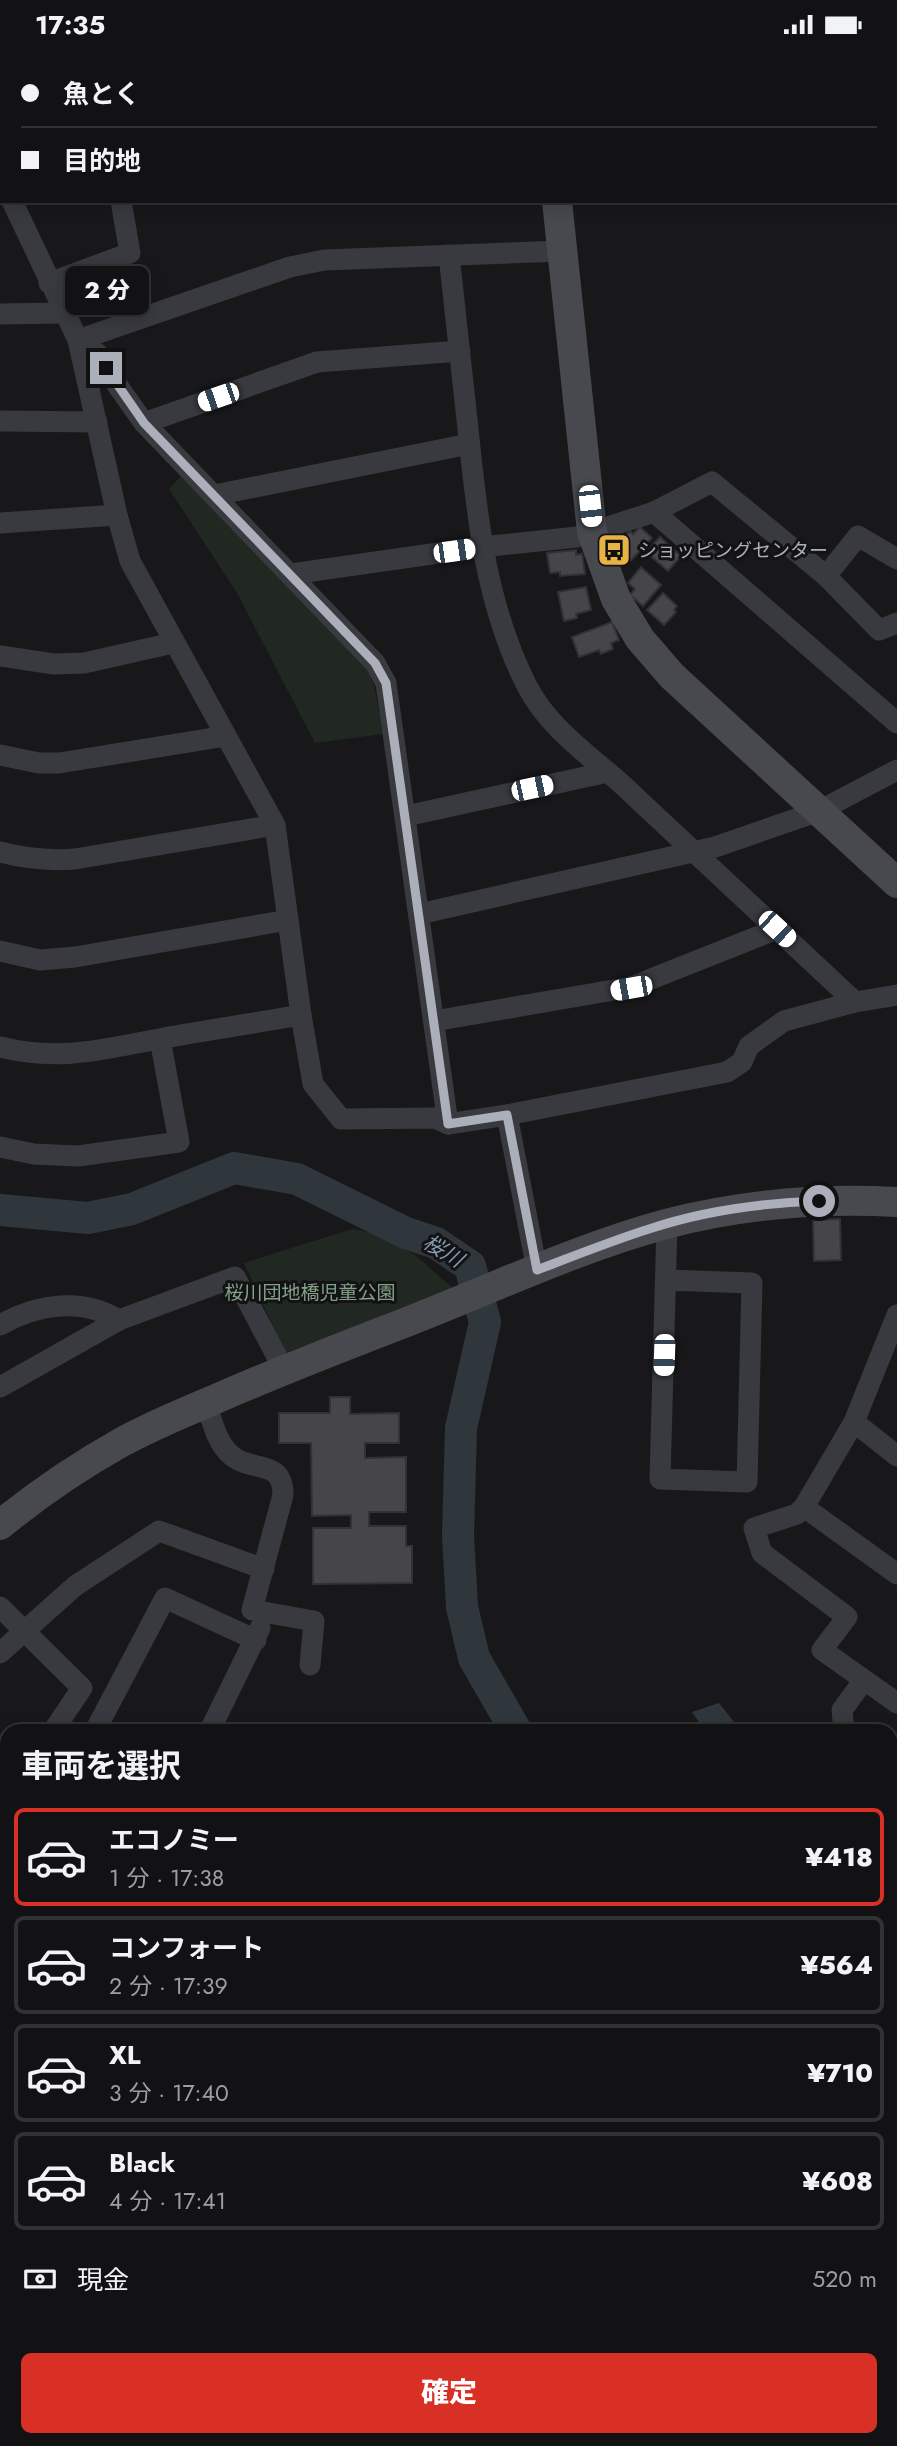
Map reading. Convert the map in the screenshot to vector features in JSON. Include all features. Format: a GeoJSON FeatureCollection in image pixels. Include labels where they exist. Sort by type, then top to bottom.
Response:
{"type":"FeatureCollection","features":[{"type":"Feature","properties":{"kind":"street"},"geometry":{"type":"LineString","coordinates":[[13,203],[78,340],[117,515],[130,561],[275,825],[313,1084],[341,1119],[435,1118],[448,1124],[727,1072],[742,1062],[749,1046],[784,1021],[855,1002],[897,995]]}},
{"type":"Feature","properties":{"kind":"street"},"geometry":{"type":"LineString","coordinates":[[50,283],[130,253],[121,203]]}},
{"type":"Feature","properties":{"kind":"street"},"geometry":{"type":"LineString","coordinates":[[557,203],[592,532],[616,599],[640,639],[672,676],[897,883]]}},
{"type":"Feature","properties":{"kind":"street"},"geometry":{"type":"LineString","coordinates":[[78,340],[290,267],[324,260],[562,251]]}},
{"type":"Feature","properties":{"kind":"street"},"geometry":{"type":"LineString","coordinates":[[449,255],[481,547],[514,659],[528,688],[546,715],[565,734],[855,1002]]}},
{"type":"Feature","properties":{"kind":"street"},"geometry":{"type":"LineString","coordinates":[[0,314],[64,313]]}},
{"type":"Feature","properties":{"kind":"street"},"geometry":{"type":"LineString","coordinates":[[78,340],[98,354],[144,423],[375,663],[386,683],[448,1124]]}},
{"type":"Feature","properties":{"kind":"street"},"geometry":{"type":"LineString","coordinates":[[144,423],[317,362],[460,351]]}},
{"type":"Feature","properties":{"kind":"street"},"geometry":{"type":"LineString","coordinates":[[0,421],[97,422]]}},
{"type":"Feature","properties":{"kind":"street"},"geometry":{"type":"LineString","coordinates":[[215,495],[469,444]]}},
{"type":"Feature","properties":{"kind":"street"},"geometry":{"type":"LineString","coordinates":[[291,575],[481,547],[577,537],[654,512],[712,482],[825,576],[879,630],[897,623]]}},
{"type":"Feature","properties":{"kind":"street"},"geometry":{"type":"LineString","coordinates":[[654,512],[897,723]]}},
{"type":"Feature","properties":{"kind":"street"},"geometry":{"type":"LineString","coordinates":[[0,523],[117,515]]}},
{"type":"Feature","properties":{"kind":"street"},"geometry":{"type":"LineString","coordinates":[[825,576],[858,536],[897,559]]}},
{"type":"Feature","properties":{"kind":"street"},"geometry":{"type":"LineString","coordinates":[[0,656],[54,664],[84,663],[173,643]]}},
{"type":"Feature","properties":{"kind":"street"},"geometry":{"type":"LineString","coordinates":[[0,755],[39,763],[59,763],[226,736]]}},
{"type":"Feature","properties":{"kind":"street"},"geometry":{"type":"LineString","coordinates":[[419,914],[695,853],[819,811],[897,771]]}},
{"type":"Feature","properties":{"kind":"street"},"geometry":{"type":"LineString","coordinates":[[406,815],[608,772]]}},
{"type":"Feature","properties":{"kind":"street"},"geometry":{"type":"LineString","coordinates":[[0,852],[38,860],[75,859],[275,825]]}},
{"type":"Feature","properties":{"kind":"street"},"geometry":{"type":"LineString","coordinates":[[0,951],[40,960],[75,957],[288,920]]}},
{"type":"Feature","properties":{"kind":"street"},"geometry":{"type":"LineString","coordinates":[[434,1021],[631,988],[777,929]]}},
{"type":"Feature","properties":{"kind":"street"},"geometry":{"type":"LineString","coordinates":[[0,1047],[28,1054],[62,1055],[104,1051],[301,1015]]}},
{"type":"Feature","properties":{"kind":"street"},"geometry":{"type":"LineString","coordinates":[[0,1147],[34,1154],[78,1156],[179,1142],[160,1039]]}},
{"type":"Feature","properties":{"kind":"street"},"geometry":{"type":"LineString","coordinates":[[507,1115],[537,1270]]}},
{"type":"Feature","properties":{"kind":"street"},"geometry":{"type":"LineString","coordinates":[[0,1525],[91,1460],[172,1416],[537,1270],[667,1224],[709,1214],[780,1203],[861,1200],[897,1202]]}},
{"type":"Feature","properties":{"kind":"street"},"geometry":{"type":"LineString","coordinates":[[666,1280],[752,1283],[747,1482],[660,1479],[667,1224]]}},
{"type":"Feature","properties":{"kind":"street"},"geometry":{"type":"LineString","coordinates":[[0,1387],[119,1321],[235,1277],[284,1370]]}},
{"type":"Feature","properties":{"kind":"street"},"geometry":{"type":"LineString","coordinates":[[0,1325],[36,1308],[66,1305],[106,1312],[119,1321]]}},
{"type":"Feature","properties":{"kind":"street"},"geometry":{"type":"LineString","coordinates":[[897,1315],[854,1422],[804,1507],[797,1514],[754,1528],[762,1553],[847,1617],[822,1650],[897,1703]]}},
{"type":"Feature","properties":{"kind":"street"},"geometry":{"type":"LineString","coordinates":[[206,1403],[219,1440],[232,1456],[244,1463],[271,1469],[279,1475],[283,1484],[283,1495],[252,1610],[314,1621],[310,1665]]}},
{"type":"Feature","properties":{"kind":"street"},"geometry":{"type":"LineString","coordinates":[[854,1422],[897,1455]]}},
{"type":"Feature","properties":{"kind":"street"},"geometry":{"type":"LineString","coordinates":[[804,1507],[897,1574]]}},
{"type":"Feature","properties":{"kind":"street"},"geometry":{"type":"LineString","coordinates":[[0,1653],[75,1585],[159,1531],[264,1569]]}},
{"type":"Feature","properties":{"kind":"street"},"geometry":{"type":"LineString","coordinates":[[99,1724],[165,1598],[256,1640]]}},
{"type":"Feature","properties":{"kind":"street"},"geometry":{"type":"LineString","coordinates":[[0,1607],[82,1688],[58,1724]]}},
{"type":"Feature","properties":{"kind":"street"},"geometry":{"type":"LineString","coordinates":[[213,1724],[256,1640],[266,1613]]}},
{"type":"Feature","properties":{"kind":"street"},"geometry":{"type":"LineString","coordinates":[[843,1724],[842,1710],[864,1680]]}},
{"type":"Feature","properties":{"kind":"green space"},"geometry":{"type":"Polygon","coordinates":[[[181,476],[365,665],[374,685],[383,734],[315,743],[237,593],[169,489],[181,476]]]}},
{"type":"Feature","properties":{"kind":"green space","name":"桜川団地橋児童公園"},"geometry":{"type":"Polygon","coordinates":[[[352,1229],[375,1233],[415,1255],[453,1288],[285,1353],[244,1263],[352,1229]]]}},
{"type":"Feature","properties":{"kind":"shaded area"},"geometry":{"type":"Polygon","coordinates":[[[719,1703],[736,1724],[700,1724],[692,1712],[719,1703]]]}},
{"type":"Feature","properties":{"kind":"building"},"geometry":{"type":"Polygon","coordinates":[[[640,527],[652,538],[631,560],[616,547],[630,531],[633,534],[640,527]]]}},
{"type":"Feature","properties":{"kind":"building"},"geometry":{"type":"Polygon","coordinates":[[[660,537],[681,556],[668,571],[646,552],[660,537]]]}},
{"type":"Feature","properties":{"kind":"building"},"geometry":{"type":"Polygon","coordinates":[[[576,550],[576,555],[582,554],[585,574],[560,576],[560,572],[550,573],[547,553],[576,550]]]}},
{"type":"Feature","properties":{"kind":"building"},"geometry":{"type":"Polygon","coordinates":[[[641,567],[661,585],[643,606],[630,595],[635,589],[628,583],[641,567]]]}},
{"type":"Feature","properties":{"kind":"building"},"geometry":{"type":"Polygon","coordinates":[[[586,587],[591,610],[576,614],[577,618],[564,621],[558,592],[586,587]]]}},
{"type":"Feature","properties":{"kind":"building"},"geometry":{"type":"Polygon","coordinates":[[[663,593],[677,606],[674,610],[676,612],[664,625],[647,610],[663,593]]]}},
{"type":"Feature","properties":{"kind":"building"},"geometry":{"type":"Polygon","coordinates":[[[612,622],[619,640],[611,643],[613,649],[601,654],[599,650],[579,657],[572,637],[612,622]]]}},
{"type":"Feature","properties":{"kind":"building"},"geometry":{"type":"Polygon","coordinates":[[[840,1219],[841,1260],[814,1261],[813,1220],[840,1219]]]}},
{"type":"Feature","properties":{"kind":"building"},"geometry":{"type":"Polygon","coordinates":[[[330,1397],[350,1397],[350,1414],[399,1413],[399,1443],[365,1443],[365,1458],[406,1457],[406,1512],[369,1512],[369,1526],[406,1526],[406,1546],[412,1546],[412,1583],[313,1584],[313,1528],[351,1528],[351,1515],[312,1516],[311,1443],[279,1443],[279,1413],[330,1413],[330,1397]]]}},
{"type":"Feature","properties":{"kind":"waterway","name":"桜川"},"geometry":{"type":"LineString","coordinates":[[0,1210],[88,1218],[132,1209],[234,1168],[297,1179],[406,1233],[436,1243],[470,1266],[485,1322],[461,1428],[458,1535],[462,1607],[474,1658],[512,1724]]}},
{"type":"Feature","properties":{"kind":"place","name":"ショッピングセンター"},"geometry":{"type":"Point","coordinates":[614,550]}},
{"type":"Feature","properties":{"kind":"route"},"geometry":{"type":"LineString","coordinates":[[106,368],[144,423],[375,663],[386,683],[448,1124],[507,1115],[537,1270],[678,1221],[780,1203],[819,1201]]}}]}
